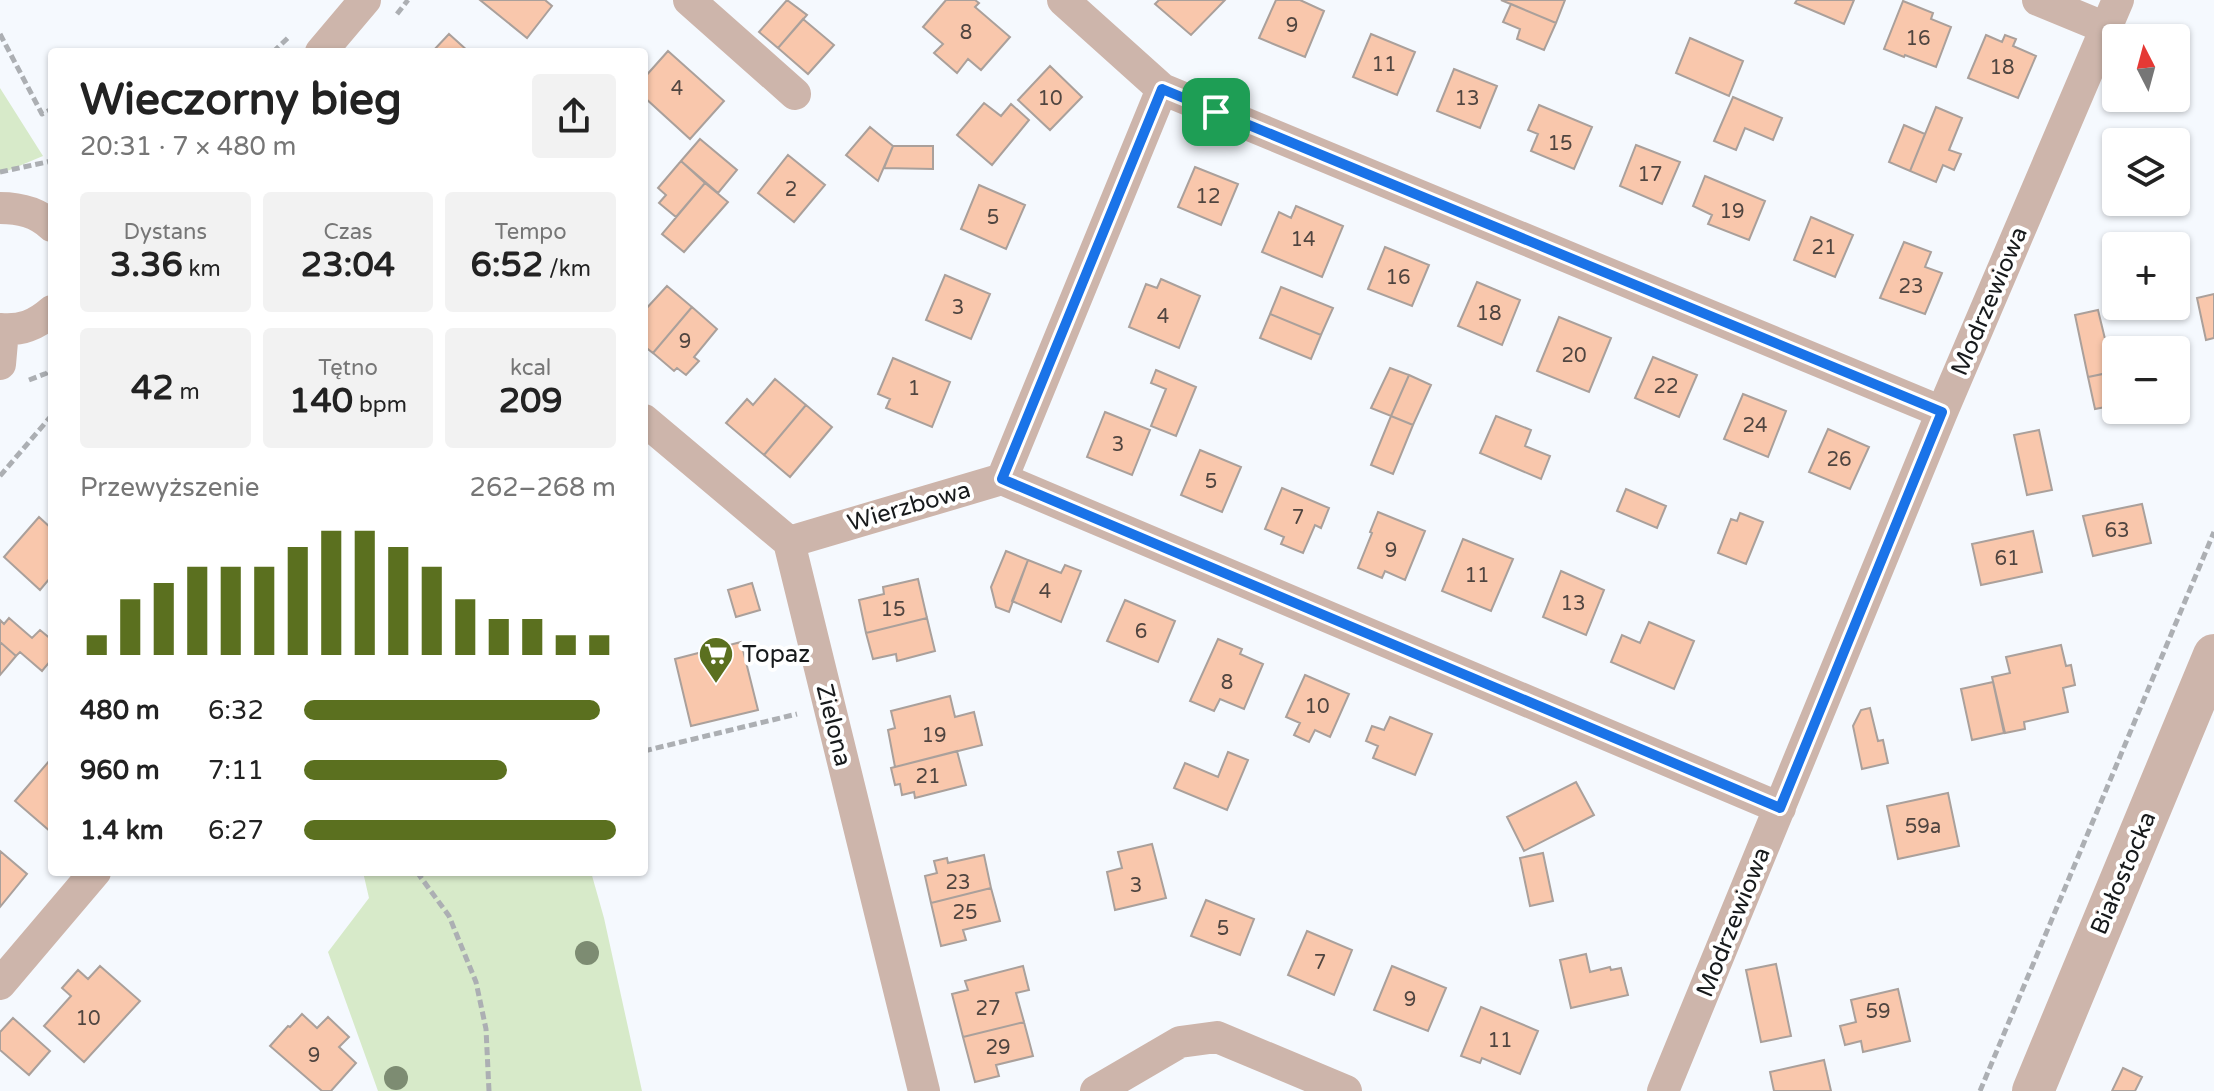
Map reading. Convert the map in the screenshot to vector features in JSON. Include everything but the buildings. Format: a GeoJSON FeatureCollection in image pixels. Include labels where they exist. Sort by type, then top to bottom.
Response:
{"type":"FeatureCollection","features":[{"type":"Feature","properties":{"kind":"street"},"geometry":{"type":"LineString","coordinates":[[324,48],[365,0]]}},
{"type":"Feature","properties":{"kind":"street"},"geometry":{"type":"LineString","coordinates":[[689,0],[795,94]]}},
{"type":"Feature","properties":{"kind":"street"},"geometry":{"type":"LineString","coordinates":[[1063,0],[1162,89],[1942,412]]}},
{"type":"Feature","properties":{"kind":"street"},"geometry":{"type":"LineString","coordinates":[[2038,0],[2112,14]]}},
{"type":"Feature","properties":{"kind":"street","name":"Modrzewiowa"},"geometry":{"type":"LineString","coordinates":[[1663,1091],[1942,412],[2112,14]]}},
{"type":"Feature","properties":{"kind":"street"},"geometry":{"type":"LineString","coordinates":[[1002,479],[1162,89]]}},
{"type":"Feature","properties":{"kind":"street"},"geometry":{"type":"LineString","coordinates":[[0,208],[34,213],[48,223]]}},
{"type":"Feature","properties":{"kind":"street"},"geometry":{"type":"LineString","coordinates":[[0,364],[2,330],[22,329],[40,322],[48,315]]}},
{"type":"Feature","properties":{"kind":"street"},"geometry":{"type":"LineString","coordinates":[[648,423],[789,542]]}},
{"type":"Feature","properties":{"kind":"street","name":"Wierzbowa"},"geometry":{"type":"LineString","coordinates":[[789,542],[1002,479],[1780,808]]}},
{"type":"Feature","properties":{"kind":"street","name":"Zielona"},"geometry":{"type":"LineString","coordinates":[[789,542],[924,1091]]}},
{"type":"Feature","properties":{"kind":"street","name":"Białostocka"},"geometry":{"type":"LineString","coordinates":[[2033,1091],[2214,655]]}},
{"type":"Feature","properties":{"kind":"street"},"geometry":{"type":"LineString","coordinates":[[0,984],[92,876]]}},
{"type":"Feature","properties":{"kind":"street"},"geometry":{"type":"LineString","coordinates":[[1096,1091],[1180,1042],[1217,1037],[1346,1091]]}},
{"type":"Feature","properties":{"kind":"path"},"geometry":{"type":"LineString","coordinates":[[0,34],[42,114],[48,111]]}},
{"type":"Feature","properties":{"kind":"path"},"geometry":{"type":"LineString","coordinates":[[0,172],[48,162]]}},
{"type":"Feature","properties":{"kind":"path"},"geometry":{"type":"LineString","coordinates":[[0,476],[48,420]]}},
{"type":"Feature","properties":{"kind":"path"},"geometry":{"type":"LineString","coordinates":[[1980,1091],[2214,532]]}},
{"type":"Feature","properties":{"kind":"path"},"geometry":{"type":"LineString","coordinates":[[648,750],[829,706]]}},
{"type":"Feature","properties":{"kind":"path"},"geometry":{"type":"LineString","coordinates":[[420,876],[449,916],[476,982],[486,1029],[489,1091]]}},
{"type":"Feature","properties":{"kind":"green space"},"geometry":{"type":"Polygon","coordinates":[[[0,88],[43,156],[0,174],[0,88]]]}},
{"type":"Feature","properties":{"kind":"green space"},"geometry":{"type":"Polygon","coordinates":[[[364,876],[592,876],[642,1091],[378,1091],[328,952],[369,898],[364,876]]]}},
{"type":"Feature","properties":{"kind":"place","name":"Topaz"},"geometry":{"type":"Point","coordinates":[716,685]}},
{"type":"Feature","properties":{"kind":"route"},"geometry":{"type":"LineString","coordinates":[[1162,89],[1216,112],[1942,412],[1780,808],[1002,479],[1162,89]]}}]}
